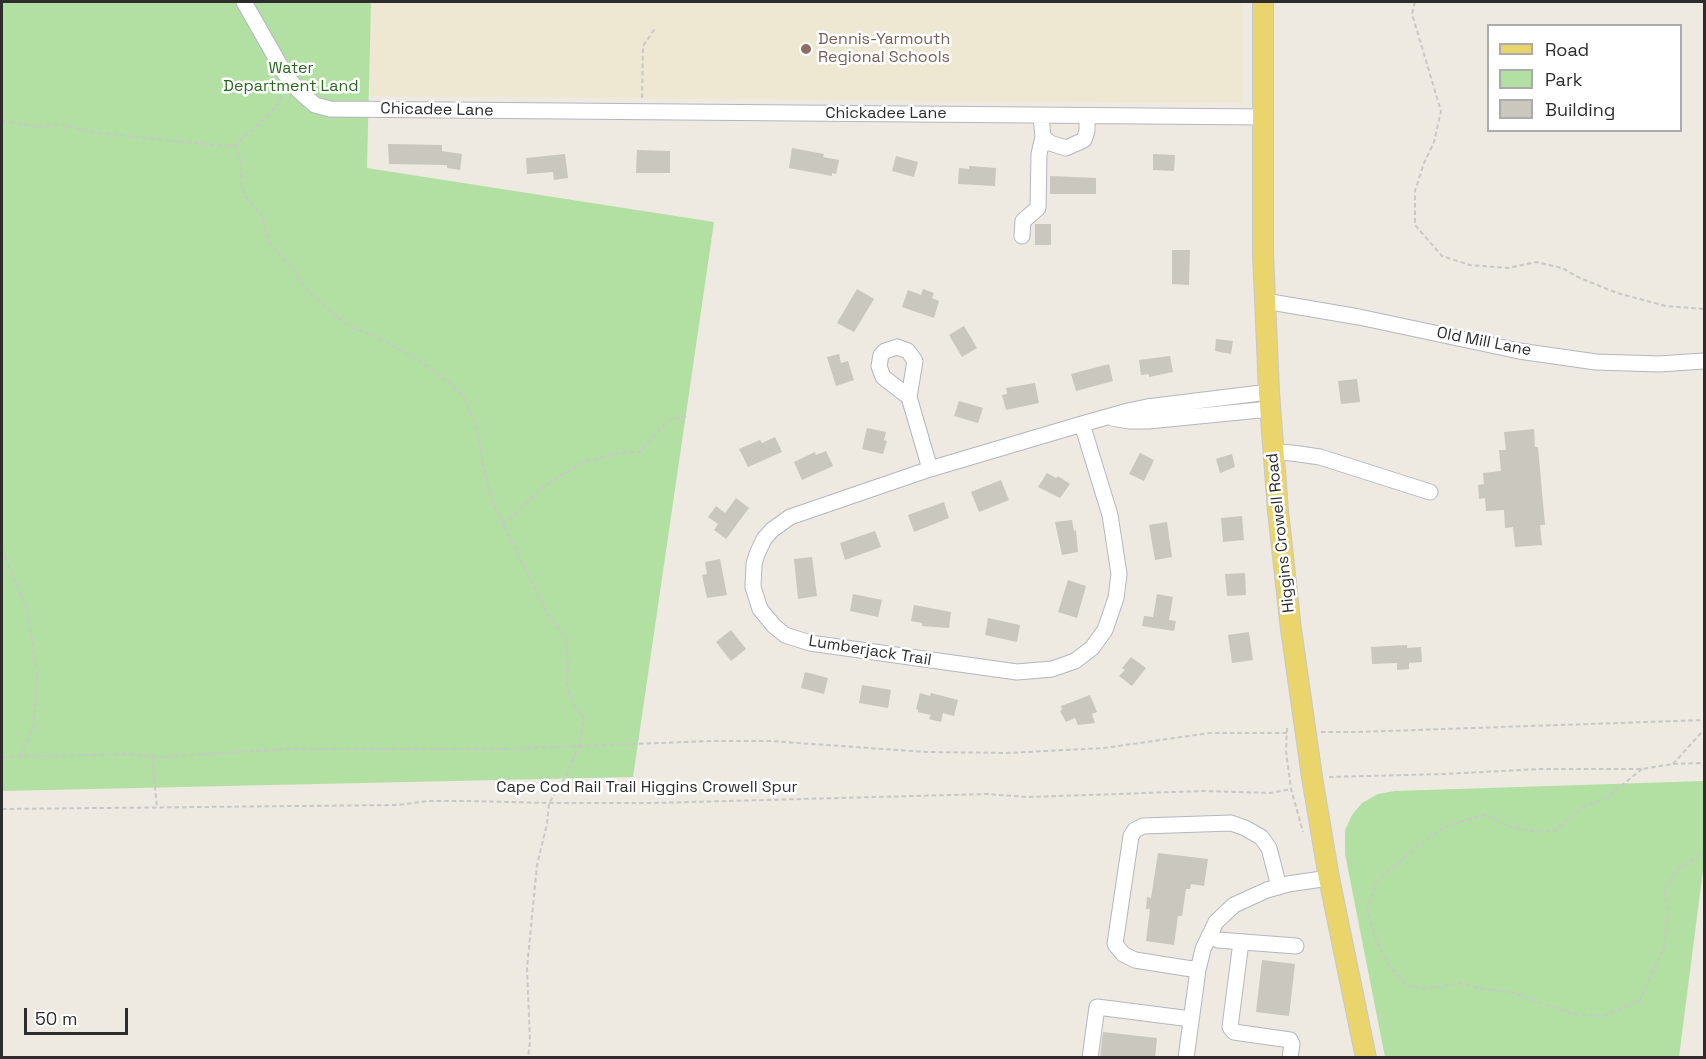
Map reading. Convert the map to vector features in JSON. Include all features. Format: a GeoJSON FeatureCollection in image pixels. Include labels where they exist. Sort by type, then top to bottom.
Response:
{"type":"FeatureCollection","features":[{"type":"Feature","properties":{"kind":"main road","name":"Higgins Crowell Road"},"geometry":{"type":"LineString","coordinates":[[1263,2],[1265,301],[1269,400],[1288,607],[1311,777],[1366,1058]]}},
{"type":"Feature","properties":{"kind":"street","name":"Chicadee Lane"},"geometry":{"type":"LineString","coordinates":[[244,2],[287,76],[315,105],[330,108],[509,112]]}},
{"type":"Feature","properties":{"kind":"street","name":"Chickadee Lane"},"geometry":{"type":"LineString","coordinates":[[509,112],[1263,117]]}},
{"type":"Feature","properties":{"kind":"street"},"geometry":{"type":"LineString","coordinates":[[1022,236],[1023,221],[1038,208],[1039,154],[1043,137],[1041,116]]}},
{"type":"Feature","properties":{"kind":"street"},"geometry":{"type":"LineString","coordinates":[[1043,137],[1058,147],[1066,148],[1079,143],[1086,136],[1087,116]]}},
{"type":"Feature","properties":{"kind":"street","name":"Old Mill Lane"},"geometry":{"type":"LineString","coordinates":[[1265,301],[1359,317],[1519,351],[1596,362],[1659,364],[1704,361]]}},
{"type":"Feature","properties":{"kind":"street"},"geometry":{"type":"LineString","coordinates":[[909,397],[930,470]]}},
{"type":"Feature","properties":{"kind":"street"},"geometry":{"type":"LineString","coordinates":[[1202,400],[1203,416]]}},
{"type":"Feature","properties":{"kind":"street","name":"Lumberjack Trail"},"geometry":{"type":"LineString","coordinates":[[1082,424],[1110,515],[1118,562],[1118,586],[1110,618],[1099,640],[1085,654],[1058,668],[1041,671],[1007,671],[810,643],[785,634],[774,626],[760,609],[753,587],[754,564],[764,539],[779,524],[802,512],[930,470],[1082,424],[1147,407],[1202,400],[1269,400]]}},
{"type":"Feature","properties":{"kind":"street","name":"Lumberjack Trail"},"geometry":{"type":"LineString","coordinates":[[1109,417],[1129,421],[1148,421],[1203,416],[1269,400]]}},
{"type":"Feature","properties":{"kind":"street"},"geometry":{"type":"LineString","coordinates":[[1273,452],[1320,457],[1430,492]]}},
{"type":"Feature","properties":{"kind":"street"},"geometry":{"type":"LineString","coordinates":[[1198,970],[1135,960],[1123,954],[1115,944],[1131,836],[1135,830],[1143,826],[1231,823],[1245,828],[1261,837],[1269,848],[1279,887]]}},
{"type":"Feature","properties":{"kind":"street"},"geometry":{"type":"LineString","coordinates":[[1186,1058],[1198,970],[1216,922],[1234,905],[1252,896],[1279,887],[1329,878]]}},
{"type":"Feature","properties":{"kind":"street"},"geometry":{"type":"LineString","coordinates":[[1209,936],[1218,940],[1296,946]]}},
{"type":"Feature","properties":{"kind":"street"},"geometry":{"type":"LineString","coordinates":[[1241,942],[1230,1027],[1233,1032],[1290,1040],[1292,1044],[1290,1058]]}},
{"type":"Feature","properties":{"kind":"street"},"geometry":{"type":"LineString","coordinates":[[1090,1058],[1097,1007],[1191,1019]]}},
{"type":"Feature","properties":{"kind":"path"},"geometry":{"type":"LineString","coordinates":[[1415,2],[1412,14],[1441,111],[1434,142],[1414,191],[1415,225],[1442,256],[1470,265],[1508,268],[1536,262],[1562,268],[1580,278],[1646,301],[1666,306],[1704,309]]}},
{"type":"Feature","properties":{"kind":"path"},"geometry":{"type":"LineString","coordinates":[[642,112],[643,46],[656,27]]}},
{"type":"Feature","properties":{"kind":"path"},"geometry":{"type":"LineString","coordinates":[[2,121],[40,127],[57,124],[99,133],[235,145],[280,102],[287,76]]}},
{"type":"Feature","properties":{"kind":"path"},"geometry":{"type":"LineString","coordinates":[[235,145],[241,162],[241,182],[245,196],[261,216],[269,243],[292,268],[307,290],[348,326],[375,336],[423,363],[464,397],[477,428],[492,501],[547,613],[566,639],[567,688],[575,707],[584,718],[579,746],[565,778],[549,803],[547,824],[537,865],[527,968],[530,1041],[528,1058]]}},
{"type":"Feature","properties":{"kind":"path"},"geometry":{"type":"LineString","coordinates":[[503,525],[542,488],[568,471],[586,461],[625,452],[642,452],[653,436],[670,420],[686,416]]}},
{"type":"Feature","properties":{"kind":"path"},"geometry":{"type":"LineString","coordinates":[[2,550],[28,612],[37,674],[34,726],[20,756]]}},
{"type":"Feature","properties":{"kind":"path"},"geometry":{"type":"LineString","coordinates":[[2,757],[130,754],[152,756],[288,749],[501,749],[712,741],[770,741],[926,753],[1007,753],[1104,748],[1210,733],[1357,732],[1704,720]]}},
{"type":"Feature","properties":{"kind":"path"},"geometry":{"type":"LineString","coordinates":[[1673,764],[1704,731]]}},
{"type":"Feature","properties":{"kind":"path"},"geometry":{"type":"LineString","coordinates":[[152,756],[157,808]]}},
{"type":"Feature","properties":{"kind":"path"},"geometry":{"type":"LineString","coordinates":[[1311,777],[1540,769],[1642,769],[1673,764],[1704,763]]}},
{"type":"Feature","properties":{"kind":"path"},"geometry":{"type":"LineString","coordinates":[[1642,769],[1606,798],[1583,807],[1556,830],[1542,832],[1525,830],[1507,826],[1488,815],[1447,826],[1422,842],[1376,882],[1367,911],[1376,939],[1389,966],[1406,985],[1424,989],[1461,983],[1481,989],[1510,992],[1573,1014],[1603,1016],[1639,1001],[1664,948],[1668,912],[1664,889],[1677,870],[1704,852]]}},
{"type":"Feature","properties":{"kind":"path","name":"Cape Cod Rail Trail Higgins Crowell Spur"},"geometry":{"type":"LineString","coordinates":[[2,809],[396,805],[428,801],[654,803],[987,794],[1027,797],[1204,791],[1271,793],[1291,789]]}},
{"type":"Feature","properties":{"kind":"shaded area","name":"Dennis-Yarmouth Regional Schools"},"geometry":{"type":"Polygon","coordinates":[[[371,2],[1243,2],[1242,103],[368,96],[371,2]]]}},
{"type":"Feature","properties":{"kind":"green space","name":"Water Department Land"},"geometry":{"type":"Polygon","coordinates":[[[2,2],[371,2],[367,168],[714,222],[633,777],[2,791],[2,2]]]}},
{"type":"Feature","properties":{"kind":"green space"},"geometry":{"type":"Polygon","coordinates":[[[1704,781],[1704,862],[1679,1057],[1385,1057],[1345,854],[1345,830],[1352,815],[1362,803],[1378,794],[1395,791],[1704,781]]]}},
{"type":"Feature","properties":{"kind":"building"},"geometry":{"type":"Polygon","coordinates":[[[388,144],[442,145],[442,151],[462,154],[460,170],[447,168],[447,165],[389,164],[388,144]]]}},
{"type":"Feature","properties":{"kind":"building"},"geometry":{"type":"Polygon","coordinates":[[[792,148],[824,154],[823,157],[839,160],[836,174],[832,173],[832,176],[789,168],[792,148]]]}},
{"type":"Feature","properties":{"kind":"building"},"geometry":{"type":"Polygon","coordinates":[[[637,150],[670,151],[670,173],[636,173],[637,150]]]}},
{"type":"Feature","properties":{"kind":"building"},"geometry":{"type":"Polygon","coordinates":[[[565,154],[568,178],[554,180],[553,172],[527,174],[526,158],[565,154]]]}},
{"type":"Feature","properties":{"kind":"building"},"geometry":{"type":"Polygon","coordinates":[[[1153,154],[1175,155],[1174,171],[1153,170],[1153,154]]]}},
{"type":"Feature","properties":{"kind":"building"},"geometry":{"type":"Polygon","coordinates":[[[896,156],[918,162],[914,177],[892,171],[896,156]]]}},
{"type":"Feature","properties":{"kind":"building"},"geometry":{"type":"Polygon","coordinates":[[[969,166],[996,168],[995,186],[958,184],[959,168],[969,169],[969,166]]]}},
{"type":"Feature","properties":{"kind":"building"},"geometry":{"type":"Polygon","coordinates":[[[1050,176],[1096,178],[1096,194],[1050,194],[1050,176]]]}},
{"type":"Feature","properties":{"kind":"building"},"geometry":{"type":"Polygon","coordinates":[[[1035,224],[1051,224],[1051,245],[1035,245],[1035,224]]]}},
{"type":"Feature","properties":{"kind":"building"},"geometry":{"type":"Polygon","coordinates":[[[1172,250],[1190,250],[1189,285],[1172,284],[1172,250]]]}},
{"type":"Feature","properties":{"kind":"building"},"geometry":{"type":"Polygon","coordinates":[[[857,289],[874,299],[854,332],[837,323],[857,289]]]}},
{"type":"Feature","properties":{"kind":"building"},"geometry":{"type":"Polygon","coordinates":[[[923,289],[934,293],[932,298],[939,301],[934,318],[902,307],[908,290],[921,295],[923,289]]]}},
{"type":"Feature","properties":{"kind":"building"},"geometry":{"type":"Polygon","coordinates":[[[964,326],[977,348],[962,357],[949,335],[964,326]]]}},
{"type":"Feature","properties":{"kind":"building"},"geometry":{"type":"Polygon","coordinates":[[[1216,339],[1233,341],[1231,354],[1215,351],[1216,339]]]}},
{"type":"Feature","properties":{"kind":"building"},"geometry":{"type":"Polygon","coordinates":[[[839,354],[841,363],[848,361],[854,380],[836,386],[827,357],[839,354]]]}},
{"type":"Feature","properties":{"kind":"building"},"geometry":{"type":"Polygon","coordinates":[[[1170,356],[1173,372],[1149,377],[1149,374],[1141,375],[1139,360],[1170,356]]]}},
{"type":"Feature","properties":{"kind":"building"},"geometry":{"type":"Polygon","coordinates":[[[1109,364],[1113,381],[1076,391],[1071,374],[1109,364]]]}},
{"type":"Feature","properties":{"kind":"building"},"geometry":{"type":"Polygon","coordinates":[[[1357,379],[1360,402],[1341,404],[1338,381],[1357,379]]]}},
{"type":"Feature","properties":{"kind":"building"},"geometry":{"type":"Polygon","coordinates":[[[1035,383],[1039,403],[1006,410],[1002,395],[1007,394],[1006,388],[1035,383]]]}},
{"type":"Feature","properties":{"kind":"building"},"geometry":{"type":"Polygon","coordinates":[[[959,401],[983,408],[978,423],[954,416],[959,401]]]}},
{"type":"Feature","properties":{"kind":"building"},"geometry":{"type":"Polygon","coordinates":[[[867,428],[886,432],[884,440],[887,441],[883,454],[862,449],[867,428]]]}},
{"type":"Feature","properties":{"kind":"building"},"geometry":{"type":"Polygon","coordinates":[[[1534,429],[1535,447],[1538,447],[1545,525],[1540,525],[1542,545],[1515,547],[1513,527],[1505,528],[1504,510],[1486,511],[1485,498],[1479,499],[1478,485],[1484,484],[1483,473],[1501,471],[1499,450],[1506,450],[1504,432],[1534,429]]]}},
{"type":"Feature","properties":{"kind":"building"},"geometry":{"type":"Polygon","coordinates":[[[775,437],[782,452],[748,467],[739,449],[760,440],[762,443],[775,437]]]}},
{"type":"Feature","properties":{"kind":"building"},"geometry":{"type":"Polygon","coordinates":[[[826,451],[833,466],[802,480],[794,462],[815,452],[816,455],[826,451]]]}},
{"type":"Feature","properties":{"kind":"building"},"geometry":{"type":"Polygon","coordinates":[[[1140,453],[1154,460],[1144,481],[1129,474],[1140,453]]]}},
{"type":"Feature","properties":{"kind":"building"},"geometry":{"type":"Polygon","coordinates":[[[1232,454],[1235,467],[1220,473],[1216,459],[1232,454]]]}},
{"type":"Feature","properties":{"kind":"building"},"geometry":{"type":"Polygon","coordinates":[[[1047,473],[1056,478],[1058,476],[1070,484],[1060,498],[1038,487],[1047,473]]]}},
{"type":"Feature","properties":{"kind":"building"},"geometry":{"type":"Polygon","coordinates":[[[1001,480],[1009,500],[979,512],[971,492],[1001,480]]]}},
{"type":"Feature","properties":{"kind":"building"},"geometry":{"type":"Polygon","coordinates":[[[736,498],[749,508],[726,539],[714,530],[718,524],[708,517],[716,506],[725,513],[736,498]]]}},
{"type":"Feature","properties":{"kind":"building"},"geometry":{"type":"Polygon","coordinates":[[[944,502],[949,518],[914,532],[908,515],[944,502]]]}},
{"type":"Feature","properties":{"kind":"building"},"geometry":{"type":"Polygon","coordinates":[[[1242,516],[1244,540],[1223,542],[1221,518],[1242,516]]]}},
{"type":"Feature","properties":{"kind":"building"},"geometry":{"type":"Polygon","coordinates":[[[1072,520],[1074,531],[1076,530],[1078,552],[1062,555],[1055,522],[1072,520]]]}},
{"type":"Feature","properties":{"kind":"building"},"geometry":{"type":"Polygon","coordinates":[[[1167,522],[1172,557],[1155,560],[1149,525],[1167,522]]]}},
{"type":"Feature","properties":{"kind":"building"},"geometry":{"type":"Polygon","coordinates":[[[875,531],[881,547],[845,560],[840,543],[875,531]]]}},
{"type":"Feature","properties":{"kind":"building"},"geometry":{"type":"Polygon","coordinates":[[[812,557],[817,596],[798,599],[794,559],[812,557]]]}},
{"type":"Feature","properties":{"kind":"building"},"geometry":{"type":"Polygon","coordinates":[[[720,559],[727,595],[707,598],[702,575],[707,574],[705,562],[720,559]]]}},
{"type":"Feature","properties":{"kind":"building"},"geometry":{"type":"Polygon","coordinates":[[[1245,573],[1246,595],[1227,596],[1225,574],[1245,573]]]}},
{"type":"Feature","properties":{"kind":"building"},"geometry":{"type":"Polygon","coordinates":[[[1068,580],[1086,586],[1077,618],[1058,612],[1068,580]]]}},
{"type":"Feature","properties":{"kind":"building"},"geometry":{"type":"Polygon","coordinates":[[[853,594],[882,600],[878,617],[850,611],[853,594]]]}},
{"type":"Feature","properties":{"kind":"building"},"geometry":{"type":"Polygon","coordinates":[[[1157,594],[1173,597],[1169,620],[1176,621],[1174,631],[1142,626],[1144,616],[1153,617],[1157,594]]]}},
{"type":"Feature","properties":{"kind":"building"},"geometry":{"type":"Polygon","coordinates":[[[914,605],[951,612],[949,628],[922,626],[922,623],[911,621],[914,605]]]}},
{"type":"Feature","properties":{"kind":"building"},"geometry":{"type":"Polygon","coordinates":[[[988,618],[1020,625],[1017,642],[985,635],[988,618]]]}},
{"type":"Feature","properties":{"kind":"building"},"geometry":{"type":"Polygon","coordinates":[[[731,630],[746,649],[731,661],[716,642],[731,630]]]}},
{"type":"Feature","properties":{"kind":"building"},"geometry":{"type":"Polygon","coordinates":[[[1249,632],[1253,660],[1232,663],[1228,635],[1249,632]]]}},
{"type":"Feature","properties":{"kind":"building"},"geometry":{"type":"Polygon","coordinates":[[[1407,645],[1407,648],[1421,647],[1422,662],[1409,663],[1409,669],[1397,670],[1397,663],[1372,664],[1371,647],[1407,645]]]}},
{"type":"Feature","properties":{"kind":"building"},"geometry":{"type":"Polygon","coordinates":[[[1131,657],[1146,668],[1132,686],[1119,676],[1125,670],[1122,668],[1131,657]]]}},
{"type":"Feature","properties":{"kind":"building"},"geometry":{"type":"Polygon","coordinates":[[[805,672],[828,678],[824,694],[801,688],[805,672]]]}},
{"type":"Feature","properties":{"kind":"building"},"geometry":{"type":"Polygon","coordinates":[[[862,685],[891,690],[888,708],[859,703],[862,685]]]}},
{"type":"Feature","properties":{"kind":"building"},"geometry":{"type":"Polygon","coordinates":[[[920,693],[930,696],[931,693],[958,700],[954,716],[943,713],[941,722],[929,719],[931,715],[918,712],[916,709],[920,693]]]}},
{"type":"Feature","properties":{"kind":"building"},"geometry":{"type":"Polygon","coordinates":[[[1090,695],[1097,712],[1092,714],[1095,723],[1078,725],[1075,718],[1066,722],[1060,711],[1061,706],[1090,695]]]}},
{"type":"Feature","properties":{"kind":"building"},"geometry":{"type":"Polygon","coordinates":[[[1158,853],[1208,859],[1204,886],[1191,884],[1190,889],[1186,889],[1182,916],[1178,916],[1174,945],[1146,941],[1150,909],[1146,909],[1147,897],[1151,898],[1158,853]]]}},
{"type":"Feature","properties":{"kind":"building"},"geometry":{"type":"Polygon","coordinates":[[[1262,960],[1295,964],[1289,1016],[1256,1012],[1262,960]]]}},
{"type":"Feature","properties":{"kind":"building"},"geometry":{"type":"Polygon","coordinates":[[[1103,1032],[1157,1038],[1155,1058],[1100,1058],[1103,1032]]]}},
{"type":"Feature","properties":{"kind":"place","name":"Dennis-Yarmouth Regional Schools"},"geometry":{"type":"Point","coordinates":[806,49]}}]}
